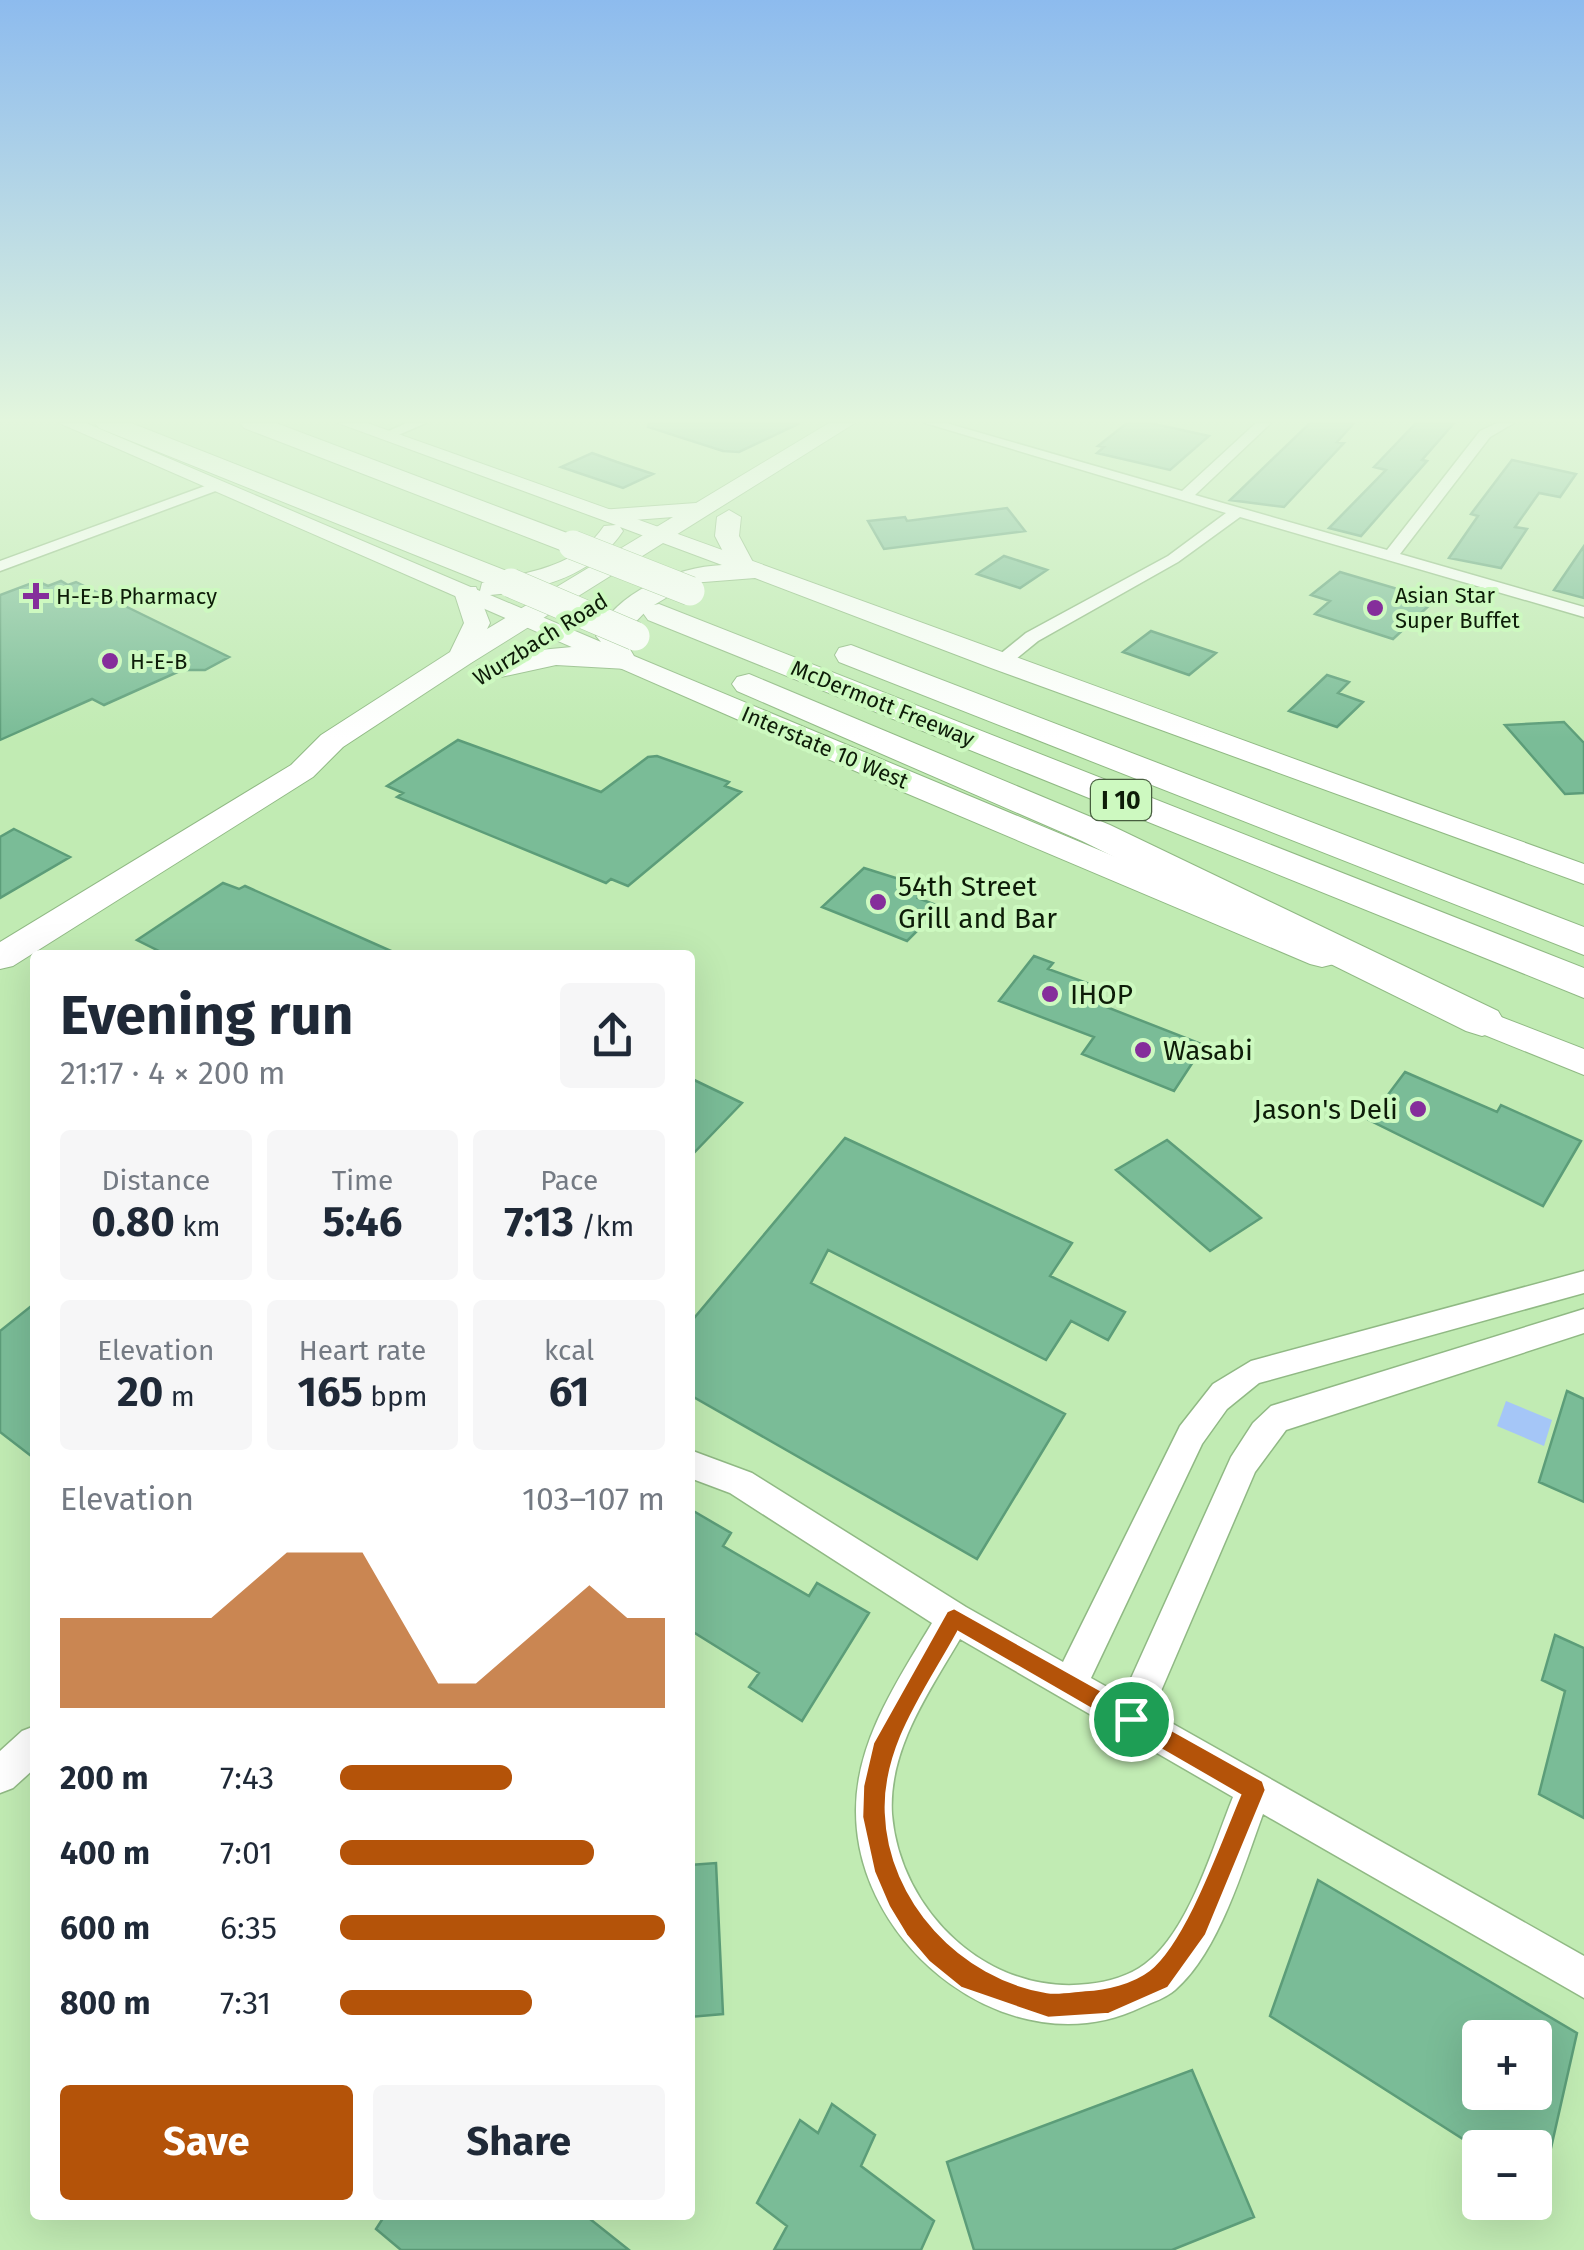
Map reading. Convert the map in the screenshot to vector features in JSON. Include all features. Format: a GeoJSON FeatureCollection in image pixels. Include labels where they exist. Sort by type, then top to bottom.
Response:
{"type":"FeatureCollection","features":[{"type":"Feature","properties":{"kind":"highway"},"geometry":{"type":"LineString","coordinates":[[412,528],[525,568],[640,637],[1048,811],[1482,1021]]}},
{"type":"Feature","properties":{"kind":"highway"},"geometry":{"type":"LineString","coordinates":[[446,528],[487,544]]}},
{"type":"Feature","properties":{"kind":"highway"},"geometry":{"type":"LineString","coordinates":[[529,528],[725,605]]}},
{"type":"Feature","properties":{"kind":"highway","name":"McDermott Freeway"},"geometry":{"type":"LineString","coordinates":[[640,637],[1584,984]]}},
{"type":"Feature","properties":{"kind":"highway","name":"McDermott Freeway"},"geometry":{"type":"LineString","coordinates":[[814,640],[1584,942]]}},
{"type":"Feature","properties":{"kind":"highway"},"geometry":{"type":"LineString","coordinates":[[884,668],[1230,785],[1584,913]]}},
{"type":"Feature","properties":{"kind":"main road"},"geometry":{"type":"LineString","coordinates":[[316,528],[556,630],[640,637]]}},
{"type":"Feature","properties":{"kind":"main road"},"geometry":{"type":"LineString","coordinates":[[458,588],[491,588],[542,580],[607,540],[611,528]]}},
{"type":"Feature","properties":{"kind":"main road"},"geometry":{"type":"LineString","coordinates":[[645,528],[1000,664],[1584,874]]}},
{"type":"Feature","properties":{"kind":"main road","name":"Wurzbach Road"},"geometry":{"type":"LineString","coordinates":[[302,772],[332,741],[461,656],[676,528]]}},
{"type":"Feature","properties":{"kind":"main road","name":"Wurzbach Road"},"geometry":{"type":"LineString","coordinates":[[0,958],[302,772],[359,753],[691,544],[704,528]]}},
{"type":"Feature","properties":{"kind":"main road"},"geometry":{"type":"LineString","coordinates":[[724,528],[753,570]]}},
{"type":"Feature","properties":{"kind":"main road"},"geometry":{"type":"LineString","coordinates":[[640,637],[609,636],[618,619],[681,579],[753,570]]}},
{"type":"Feature","properties":{"kind":"main road"},"geometry":{"type":"LineString","coordinates":[[458,588],[477,622],[461,656]]}},
{"type":"Feature","properties":{"kind":"main road"},"geometry":{"type":"LineString","coordinates":[[487,672],[537,657],[640,637]]}},
{"type":"Feature","properties":{"kind":"main road"},"geometry":{"type":"LineString","coordinates":[[1482,1021],[1584,1063]]}},
{"type":"Feature","properties":{"kind":"street"},"geometry":{"type":"LineString","coordinates":[[0,566],[103,528]]}},
{"type":"Feature","properties":{"kind":"street"},"geometry":{"type":"LineString","coordinates":[[1000,664],[1032,638],[1173,559],[1215,528]]}},
{"type":"Feature","properties":{"kind":"street"},"geometry":{"type":"LineString","coordinates":[[1293,528],[1584,612]]}},
{"type":"Feature","properties":{"kind":"street"},"geometry":{"type":"LineString","coordinates":[[1390,556],[1412,528]]}},
{"type":"Feature","properties":{"kind":"street"},"geometry":{"type":"LineString","coordinates":[[1070,1684],[1190,1435],[1213,1400],[1231,1384],[1251,1373],[1584,1282]]}},
{"type":"Feature","properties":{"kind":"street"},"geometry":{"type":"LineString","coordinates":[[1131,1719],[1242,1467],[1256,1438],[1270,1424],[1282,1415],[1584,1321]]}},
{"type":"Feature","properties":{"kind":"street"},"geometry":{"type":"LineString","coordinates":[[695,1466],[741,1484],[954,1618],[1584,1978]]}},
{"type":"Feature","properties":{"kind":"street"},"geometry":{"type":"LineString","coordinates":[[954,1618],[884,1743],[875,1786],[874,1817],[886,1872],[906,1912],[938,1953],[970,1979],[1048,2006],[1109,2001],[1159,1978],[1197,1926],[1254,1790]]}},
{"type":"Feature","properties":{"kind":"street"},"geometry":{"type":"LineString","coordinates":[[0,1775],[30,1748]]}},
{"type":"Feature","properties":{"kind":"water"},"geometry":{"type":"Polygon","coordinates":[[[1506,1401],[1552,1420],[1544,1446],[1497,1426],[1506,1401]]]}},
{"type":"Feature","properties":{"kind":"building"},"geometry":{"type":"Polygon","coordinates":[[[872,528],[1025,531],[884,549],[872,528]]]}},
{"type":"Feature","properties":{"kind":"building"},"geometry":{"type":"Polygon","coordinates":[[[1329,528],[1368,528],[1361,536],[1329,528]]]}},
{"type":"Feature","properties":{"kind":"building"},"geometry":{"type":"Polygon","coordinates":[[[1470,528],[1527,529],[1501,568],[1449,558],[1470,528]]]}},
{"type":"Feature","properties":{"kind":"building"},"geometry":{"type":"Polygon","coordinates":[[[1584,546],[1584,598],[1554,590],[1584,546]]]}},
{"type":"Feature","properties":{"kind":"building"},"geometry":{"type":"Polygon","coordinates":[[[1004,556],[1047,570],[1020,588],[977,574],[1004,556]]]}},
{"type":"Feature","properties":{"kind":"building","name":"Asian Star Super Buffet"},"geometry":{"type":"Polygon","coordinates":[[[1340,572],[1435,600],[1393,639],[1315,614],[1330,601],[1311,595],[1340,572]]]}},
{"type":"Feature","properties":{"kind":"building","name":"H-E-B"},"geometry":{"type":"Polygon","coordinates":[[[37,581],[48,586],[61,581],[68,585],[76,582],[229,657],[205,670],[182,670],[104,705],[92,699],[0,740],[0,595],[37,581]]]}},
{"type":"Feature","properties":{"kind":"building"},"geometry":{"type":"Polygon","coordinates":[[[1151,631],[1216,653],[1189,675],[1123,652],[1151,631]]]}},
{"type":"Feature","properties":{"kind":"building"},"geometry":{"type":"Polygon","coordinates":[[[1327,675],[1349,682],[1338,693],[1363,702],[1337,727],[1289,711],[1327,675]]]}},
{"type":"Feature","properties":{"kind":"building"},"geometry":{"type":"Polygon","coordinates":[[[1564,722],[1584,743],[1584,793],[1565,794],[1505,725],[1564,722]]]}},
{"type":"Feature","properties":{"kind":"building"},"geometry":{"type":"Polygon","coordinates":[[[458,740],[601,792],[648,757],[657,756],[729,782],[725,786],[741,792],[628,886],[611,879],[606,883],[397,797],[403,793],[387,786],[458,740]]]}},
{"type":"Feature","properties":{"kind":"building"},"geometry":{"type":"Polygon","coordinates":[[[14,829],[70,857],[0,898],[0,837],[14,829]]]}},
{"type":"Feature","properties":{"kind":"building","name":"54th Street Grill and Bar"},"geometry":{"type":"Polygon","coordinates":[[[864,868],[928,888],[918,898],[941,907],[907,941],[822,907],[864,868]]]}},
{"type":"Feature","properties":{"kind":"building"},"geometry":{"type":"Polygon","coordinates":[[[223,883],[239,889],[245,886],[389,950],[157,950],[137,940],[223,883]]]}},
{"type":"Feature","properties":{"kind":"building"},"geometry":{"type":"Polygon","coordinates":[[[1034,956],[1053,963],[1048,969],[1101,988],[1091,1001],[1204,1045],[1174,1091],[1082,1054],[1094,1037],[999,1001],[1034,956]]]}},
{"type":"Feature","properties":{"kind":"building"},"geometry":{"type":"Polygon","coordinates":[[[1405,1072],[1497,1112],[1501,1105],[1581,1141],[1543,1206],[1369,1120],[1405,1072]]]}},
{"type":"Feature","properties":{"kind":"building"},"geometry":{"type":"Polygon","coordinates":[[[695,1080],[742,1103],[695,1152],[695,1080]]]}},
{"type":"Feature","properties":{"kind":"building"},"geometry":{"type":"Polygon","coordinates":[[[845,1138],[1072,1243],[1050,1276],[1125,1312],[1108,1340],[1071,1321],[1046,1360],[828,1250],[811,1283],[1065,1414],[977,1559],[695,1398],[695,1317],[845,1138]]]}},
{"type":"Feature","properties":{"kind":"building"},"geometry":{"type":"Polygon","coordinates":[[[1167,1140],[1261,1218],[1210,1251],[1116,1170],[1167,1140]]]}},
{"type":"Feature","properties":{"kind":"building"},"geometry":{"type":"Polygon","coordinates":[[[30,1307],[30,1455],[0,1432],[0,1331],[30,1307]]]}},
{"type":"Feature","properties":{"kind":"building"},"geometry":{"type":"Polygon","coordinates":[[[1567,1391],[1584,1399],[1584,1502],[1539,1482],[1567,1391]]]}},
{"type":"Feature","properties":{"kind":"building"},"geometry":{"type":"Polygon","coordinates":[[[695,1512],[731,1533],[723,1546],[809,1596],[817,1583],[869,1613],[802,1721],[749,1687],[759,1673],[695,1633],[695,1512]]]}},
{"type":"Feature","properties":{"kind":"building"},"geometry":{"type":"Polygon","coordinates":[[[1555,1635],[1584,1648],[1584,1818],[1539,1794],[1565,1691],[1542,1680],[1555,1635]]]}},
{"type":"Feature","properties":{"kind":"building"},"geometry":{"type":"Polygon","coordinates":[[[716,1863],[723,2014],[695,2017],[695,1865],[716,1863]]]}},
{"type":"Feature","properties":{"kind":"building"},"geometry":{"type":"Polygon","coordinates":[[[1318,1880],[1577,2033],[1552,2144],[1552,2130],[1462,2130],[1462,2138],[1270,2016],[1318,1880]]]}},
{"type":"Feature","properties":{"kind":"building"},"geometry":{"type":"Polygon","coordinates":[[[1192,2070],[1254,2217],[1172,2250],[974,2250],[947,2162],[1192,2070]]]}},
{"type":"Feature","properties":{"kind":"building"},"geometry":{"type":"Polygon","coordinates":[[[832,2104],[875,2135],[861,2166],[934,2221],[921,2250],[774,2250],[787,2226],[757,2203],[800,2120],[818,2133],[832,2104]]]}},
{"type":"Feature","properties":{"kind":"building"},"geometry":{"type":"Polygon","coordinates":[[[382,2220],[591,2220],[629,2250],[401,2250],[376,2229],[382,2220]]]}},
{"type":"Feature","properties":{"kind":"place","name":"H-E-B Pharmacy"},"geometry":{"type":"Point","coordinates":[36,596]}},
{"type":"Feature","properties":{"kind":"place","name":"Asian Star Super Buffet"},"geometry":{"type":"Point","coordinates":[1375,608]}},
{"type":"Feature","properties":{"kind":"place","name":"H-E-B"},"geometry":{"type":"Point","coordinates":[110,661]}},
{"type":"Feature","properties":{"kind":"place","name":"54th Street Grill and Bar"},"geometry":{"type":"Point","coordinates":[878,902]}},
{"type":"Feature","properties":{"kind":"place","name":"IHOP"},"geometry":{"type":"Point","coordinates":[1050,994]}},
{"type":"Feature","properties":{"kind":"place","name":"Wasabi"},"geometry":{"type":"Point","coordinates":[1143,1050]}},
{"type":"Feature","properties":{"kind":"place","name":"Jason's Deli"},"geometry":{"type":"Point","coordinates":[1418,1109]}},
{"type":"Feature","properties":{"kind":"route"},"geometry":{"type":"LineString","coordinates":[[954,1618],[1131,1719],[1254,1790],[1197,1926],[1159,1978],[1109,2001],[1048,2006],[970,1979],[938,1953],[898,1898],[886,1872],[874,1817],[875,1786],[884,1743],[954,1618]]}}]}
